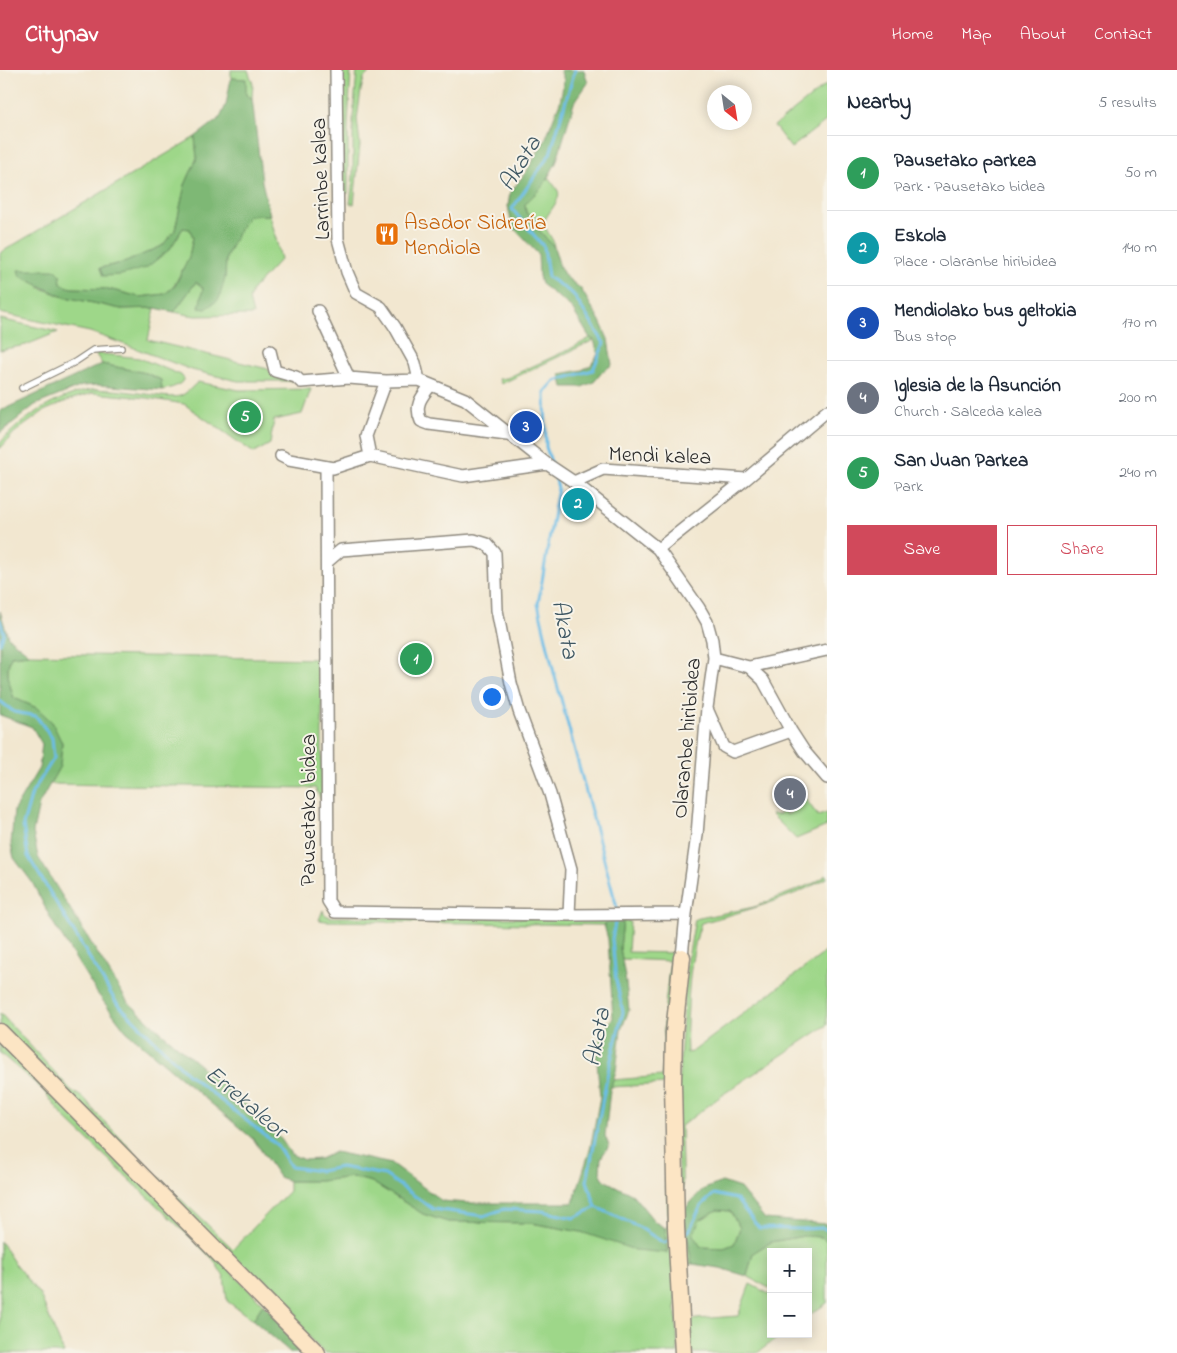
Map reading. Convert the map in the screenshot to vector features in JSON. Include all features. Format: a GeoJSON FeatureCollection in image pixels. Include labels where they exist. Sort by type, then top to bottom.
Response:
{"type":"FeatureCollection","features":[{"type":"Feature","properties":{"kind":"street","name":"Larrinbe kalea"},"geometry":{"type":"LineString","coordinates":[[336,70],[338,239],[347,272],[356,293],[381,307],[396,327],[415,363],[419,380]]}},
{"type":"Feature","properties":{"kind":"street"},"geometry":{"type":"LineString","coordinates":[[318,311],[350,378]]}},
{"type":"Feature","properties":{"kind":"street"},"geometry":{"type":"LineString","coordinates":[[270,351],[275,371],[296,377],[300,382],[350,378],[386,381],[419,380]]}},
{"type":"Feature","properties":{"kind":"street","name":"Olaranbe hiribidea"},"geometry":{"type":"LineString","coordinates":[[419,380],[465,399],[658,549],[707,622],[714,658],[707,708],[697,834],[682,958]]}},
{"type":"Feature","properties":{"kind":"street"},"geometry":{"type":"LineString","coordinates":[[370,456],[366,436],[386,381]]}},
{"type":"Feature","properties":{"kind":"street"},"geometry":{"type":"LineString","coordinates":[[431,385],[420,398],[418,415],[421,422],[509,434]]}},
{"type":"Feature","properties":{"kind":"street"},"geometry":{"type":"LineString","coordinates":[[658,549],[827,411]]}},
{"type":"Feature","properties":{"kind":"street"},"geometry":{"type":"LineString","coordinates":[[281,456],[289,460],[333,468],[370,456],[463,476],[547,464]]}},
{"type":"Feature","properties":{"kind":"street","name":"Pausetako bidea"},"geometry":{"type":"LineString","coordinates":[[326,467],[328,901],[335,912],[569,915],[686,914]]}},
{"type":"Feature","properties":{"kind":"street","name":"Mendi kalea"},"geometry":{"type":"LineString","coordinates":[[574,482],[603,469],[746,479]]}},
{"type":"Feature","properties":{"kind":"street"},"geometry":{"type":"LineString","coordinates":[[327,562],[342,550],[474,540],[487,544],[495,553],[498,610],[511,683],[519,711],[550,794],[571,869],[569,915]]}},
{"type":"Feature","properties":{"kind":"street"},"geometry":{"type":"LineString","coordinates":[[714,658],[749,667],[827,650]]}},
{"type":"Feature","properties":{"kind":"street"},"geometry":{"type":"LineString","coordinates":[[749,667],[762,680],[804,751],[827,778]]}},
{"type":"Feature","properties":{"kind":"street"},"geometry":{"type":"LineString","coordinates":[[707,708],[724,747],[733,752],[791,730]]}},
{"type":"Feature","properties":{"kind":"street"},"geometry":{"type":"LineString","coordinates":[[682,958],[674,1033],[673,1082],[676,1227],[683,1353]]}},
{"type":"Feature","properties":{"kind":"street"},"geometry":{"type":"LineString","coordinates":[[0,1032],[317,1353]]}},
{"type":"Feature","properties":{"kind":"lane"},"geometry":{"type":"LineString","coordinates":[[22,388],[75,362],[93,350],[122,348]]}},
{"type":"Feature","properties":{"kind":"green space"},"geometry":{"type":"Polygon","coordinates":[[[231,70],[248,70],[253,84],[252,98],[246,95],[245,79],[231,78],[231,70]]]}},
{"type":"Feature","properties":{"kind":"green space"},"geometry":{"type":"Polygon","coordinates":[[[343,70],[351,70],[348,124],[348,193],[344,194],[341,107],[343,70]]]}},
{"type":"Feature","properties":{"kind":"green space"},"geometry":{"type":"Polygon","coordinates":[[[357,70],[372,70],[364,78],[361,90],[357,119],[360,144],[354,204],[350,204],[353,177],[353,119],[357,70]]]}},
{"type":"Feature","properties":{"kind":"green space"},"geometry":{"type":"Polygon","coordinates":[[[560,70],[584,70],[588,83],[574,103],[556,163],[543,186],[525,204],[526,213],[538,221],[539,230],[554,247],[565,276],[581,289],[600,321],[608,339],[612,365],[603,371],[594,382],[582,387],[563,387],[560,374],[582,370],[591,365],[598,354],[594,340],[590,338],[571,307],[541,284],[538,254],[512,226],[508,206],[510,193],[526,172],[545,140],[560,102],[564,80],[560,70]]]}},
{"type":"Feature","properties":{"kind":"green space"},"geometry":{"type":"Polygon","coordinates":[[[231,78],[246,79],[246,95],[252,98],[262,182],[270,215],[248,216],[226,258],[225,278],[219,299],[206,309],[199,308],[203,288],[196,282],[174,312],[155,308],[121,309],[61,296],[20,276],[18,270],[56,270],[60,274],[61,284],[71,288],[108,289],[140,297],[165,294],[175,286],[189,257],[193,238],[190,229],[183,228],[170,249],[146,268],[121,275],[103,276],[100,268],[126,262],[162,246],[175,230],[185,185],[197,158],[195,137],[220,118],[226,105],[231,78]]]}},
{"type":"Feature","properties":{"kind":"green space"},"geometry":{"type":"Polygon","coordinates":[[[827,84],[827,120],[791,148],[774,126],[827,84]]]}},
{"type":"Feature","properties":{"kind":"green space"},"geometry":{"type":"Polygon","coordinates":[[[195,137],[197,158],[185,185],[175,230],[162,246],[126,262],[100,268],[103,276],[170,249],[183,228],[190,229],[193,237],[189,257],[174,286],[165,294],[140,297],[108,289],[71,288],[61,284],[60,274],[39,287],[61,296],[121,309],[155,308],[148,340],[268,369],[270,372],[292,381],[238,381],[212,375],[192,370],[90,332],[0,313],[0,253],[195,137]]]}},
{"type":"Feature","properties":{"kind":"green space"},"geometry":{"type":"Polygon","coordinates":[[[548,177],[559,195],[543,224],[553,241],[554,247],[539,230],[538,221],[526,213],[525,204],[543,186],[548,177]]]}},
{"type":"Feature","properties":{"kind":"green space"},"geometry":{"type":"Polygon","coordinates":[[[248,215],[270,215],[281,259],[253,289],[249,299],[253,315],[195,316],[174,312],[196,282],[203,288],[200,308],[225,278],[226,258],[248,215]]]}},
{"type":"Feature","properties":{"kind":"green space"},"geometry":{"type":"Polygon","coordinates":[[[0,319],[58,332],[26,345],[0,350],[0,319]]]}},
{"type":"Feature","properties":{"kind":"green space"},"geometry":{"type":"Polygon","coordinates":[[[590,338],[594,340],[501,384],[499,379],[507,378],[590,338]]]}},
{"type":"Feature","properties":{"kind":"green space"},"geometry":{"type":"Polygon","coordinates":[[[95,353],[139,358],[181,375],[184,379],[171,388],[162,390],[161,380],[146,373],[102,364],[95,353]]]}},
{"type":"Feature","properties":{"kind":"green space"},"geometry":{"type":"Polygon","coordinates":[[[102,364],[146,373],[161,380],[162,390],[98,385],[82,386],[35,405],[0,433],[0,411],[102,364]]]}},
{"type":"Feature","properties":{"kind":"green space"},"geometry":{"type":"Polygon","coordinates":[[[198,382],[239,390],[311,389],[302,414],[274,420],[270,444],[254,453],[184,404],[147,398],[93,393],[69,400],[44,411],[14,433],[0,449],[0,443],[30,417],[54,402],[79,392],[92,390],[122,391],[177,397],[185,394],[198,382]]]}},
{"type":"Feature","properties":{"kind":"green space"},"geometry":{"type":"Polygon","coordinates":[[[0,611],[8,637],[29,654],[11,656],[9,661],[9,682],[14,698],[37,708],[52,722],[62,743],[60,766],[39,804],[33,832],[38,857],[127,1001],[242,1101],[281,1139],[291,1154],[304,1160],[320,1159],[335,1152],[392,1164],[442,1201],[467,1203],[573,1203],[590,1150],[600,1097],[596,1050],[603,1033],[613,1018],[608,939],[604,925],[605,920],[623,921],[620,948],[629,1010],[621,1030],[616,1071],[610,1090],[605,1136],[609,1145],[601,1158],[600,1172],[604,1180],[633,1195],[655,1222],[665,1228],[667,1253],[635,1250],[581,1232],[531,1223],[448,1222],[423,1214],[372,1182],[352,1177],[320,1181],[289,1181],[279,1177],[254,1140],[126,1031],[97,993],[52,921],[32,882],[14,858],[11,844],[14,810],[39,768],[42,744],[32,727],[0,715],[0,611]]]}},
{"type":"Feature","properties":{"kind":"green space"},"geometry":{"type":"Polygon","coordinates":[[[29,654],[322,659],[322,802],[315,788],[49,784],[60,766],[62,742],[37,708],[14,698],[8,677],[11,656],[29,654]]]}},
{"type":"Feature","properties":{"kind":"green space"},"geometry":{"type":"Polygon","coordinates":[[[805,798],[818,816],[827,813],[827,826],[796,839],[771,814],[778,815],[784,811],[787,815],[798,807],[796,804],[805,798]]]}},
{"type":"Feature","properties":{"kind":"green space"},"geometry":{"type":"Polygon","coordinates":[[[827,875],[827,878],[797,893],[749,909],[701,923],[695,943],[690,975],[687,1053],[692,1052],[827,951],[827,1025],[725,1093],[681,1126],[683,1211],[692,1264],[682,1265],[676,1120],[687,958],[695,919],[754,907],[814,883],[827,875]]]}},
{"type":"Feature","properties":{"kind":"green space"},"geometry":{"type":"Polygon","coordinates":[[[323,910],[324,914],[330,917],[605,920],[604,925],[326,921],[319,920],[323,910]]]}},
{"type":"Feature","properties":{"kind":"green space"},"geometry":{"type":"Polygon","coordinates":[[[623,921],[630,921],[628,952],[679,953],[667,1084],[611,1087],[613,1080],[662,1076],[665,1005],[670,961],[622,959],[620,948],[623,921]]]}},
{"type":"Feature","properties":{"kind":"green space"},"geometry":{"type":"Polygon","coordinates":[[[0,1013],[71,1090],[86,1100],[96,1113],[169,1188],[233,1249],[289,1191],[289,1181],[320,1181],[352,1177],[372,1182],[423,1214],[448,1222],[531,1223],[581,1232],[667,1252],[665,1228],[669,1226],[663,1137],[668,1137],[678,1353],[324,1353],[0,1024],[0,1013]]]}},
{"type":"Feature","properties":{"kind":"green space"},"geometry":{"type":"Polygon","coordinates":[[[0,1037],[263,1304],[253,1320],[227,1301],[224,1277],[213,1259],[64,1117],[42,1089],[0,1053],[0,1037]]]}},
{"type":"Feature","properties":{"kind":"green space"},"geometry":{"type":"Polygon","coordinates":[[[722,1182],[740,1188],[765,1219],[827,1224],[827,1242],[822,1237],[804,1236],[771,1242],[753,1253],[747,1276],[720,1268],[692,1264],[683,1211],[702,1190],[722,1182]],[[717,1210],[700,1220],[693,1235],[701,1247],[724,1248],[734,1244],[740,1228],[730,1211],[717,1210]]]}},
{"type":"Feature","properties":{"kind":"green space"},"geometry":{"type":"Polygon","coordinates":[[[717,1210],[730,1211],[740,1228],[734,1244],[724,1248],[701,1247],[692,1235],[700,1220],[717,1210]]]}},
{"type":"Feature","properties":{"kind":"green space"},"geometry":{"type":"Polygon","coordinates":[[[804,1236],[822,1237],[827,1242],[827,1303],[812,1313],[812,1248],[767,1248],[767,1287],[747,1276],[753,1252],[771,1242],[804,1236]]]}},
{"type":"Feature","properties":{"kind":"green space"},"geometry":{"type":"Polygon","coordinates":[[[0,1241],[15,1264],[40,1295],[64,1353],[0,1353],[0,1241]]]}},
{"type":"Feature","properties":{"kind":"green space"},"geometry":{"type":"Polygon","coordinates":[[[750,1284],[767,1293],[767,1338],[778,1338],[757,1353],[687,1353],[685,1320],[738,1316],[750,1284]]]}},
{"type":"Feature","properties":{"kind":"green space"},"geometry":{"type":"Polygon","coordinates":[[[263,1304],[309,1350],[291,1353],[253,1320],[263,1304]]]}},
{"type":"Feature","properties":{"kind":"waterway","name":"Akata"},"geometry":{"type":"LineString","coordinates":[[551,462],[546,447],[545,392],[555,381],[593,370],[604,343],[573,294],[548,277],[544,247],[512,209],[550,154],[575,70]]}},
{"type":"Feature","properties":{"kind":"waterway","name":"Akata"},"geometry":{"type":"LineString","coordinates":[[554,472],[558,488],[538,604],[553,669],[617,911]]}},
{"type":"Feature","properties":{"kind":"waterway","name":"Errekaleor"},"geometry":{"type":"LineString","coordinates":[[0,620],[4,633],[0,643]]}},
{"type":"Feature","properties":{"kind":"waterway","name":"Errekaleor"},"geometry":{"type":"LineString","coordinates":[[0,701],[14,712],[36,716],[52,738],[54,758],[32,793],[23,825],[28,856],[116,1002],[188,1074],[277,1145],[291,1167],[320,1171],[341,1167],[385,1175],[433,1209],[484,1216],[504,1209],[542,1211],[574,1218],[596,1207],[639,1227],[664,1243],[672,1239]]}},
{"type":"Feature","properties":{"kind":"waterway","name":"Akata"},"geometry":{"type":"LineString","coordinates":[[596,1207],[587,1181],[608,1072],[623,1012],[616,980],[612,939],[616,917]]}},
{"type":"Feature","properties":{"kind":"waterway","name":"Errekaleor"},"geometry":{"type":"LineString","coordinates":[[682,1234],[689,1231],[701,1206],[714,1194],[736,1199],[759,1228],[823,1228],[827,1230]]}},
{"type":"Feature","properties":{"kind":"place","name":"Asador Sidrería Mendiola"},"geometry":{"type":"Point","coordinates":[387,234]}},
{"type":"Feature","properties":{"kind":"place","name":"San Juan Parkea"},"geometry":{"type":"Point","coordinates":[245,417]}},
{"type":"Feature","properties":{"kind":"place","name":"Mendiolako bus geltokia"},"geometry":{"type":"Point","coordinates":[526,427]}},
{"type":"Feature","properties":{"kind":"place","name":"Eskola"},"geometry":{"type":"Point","coordinates":[578,504]}},
{"type":"Feature","properties":{"kind":"place","name":"Pausetako parkea"},"geometry":{"type":"Point","coordinates":[416,659]}},
{"type":"Feature","properties":{"kind":"place","name":"Iglesia de la Asunción"},"geometry":{"type":"Point","coordinates":[790,794]}}]}
